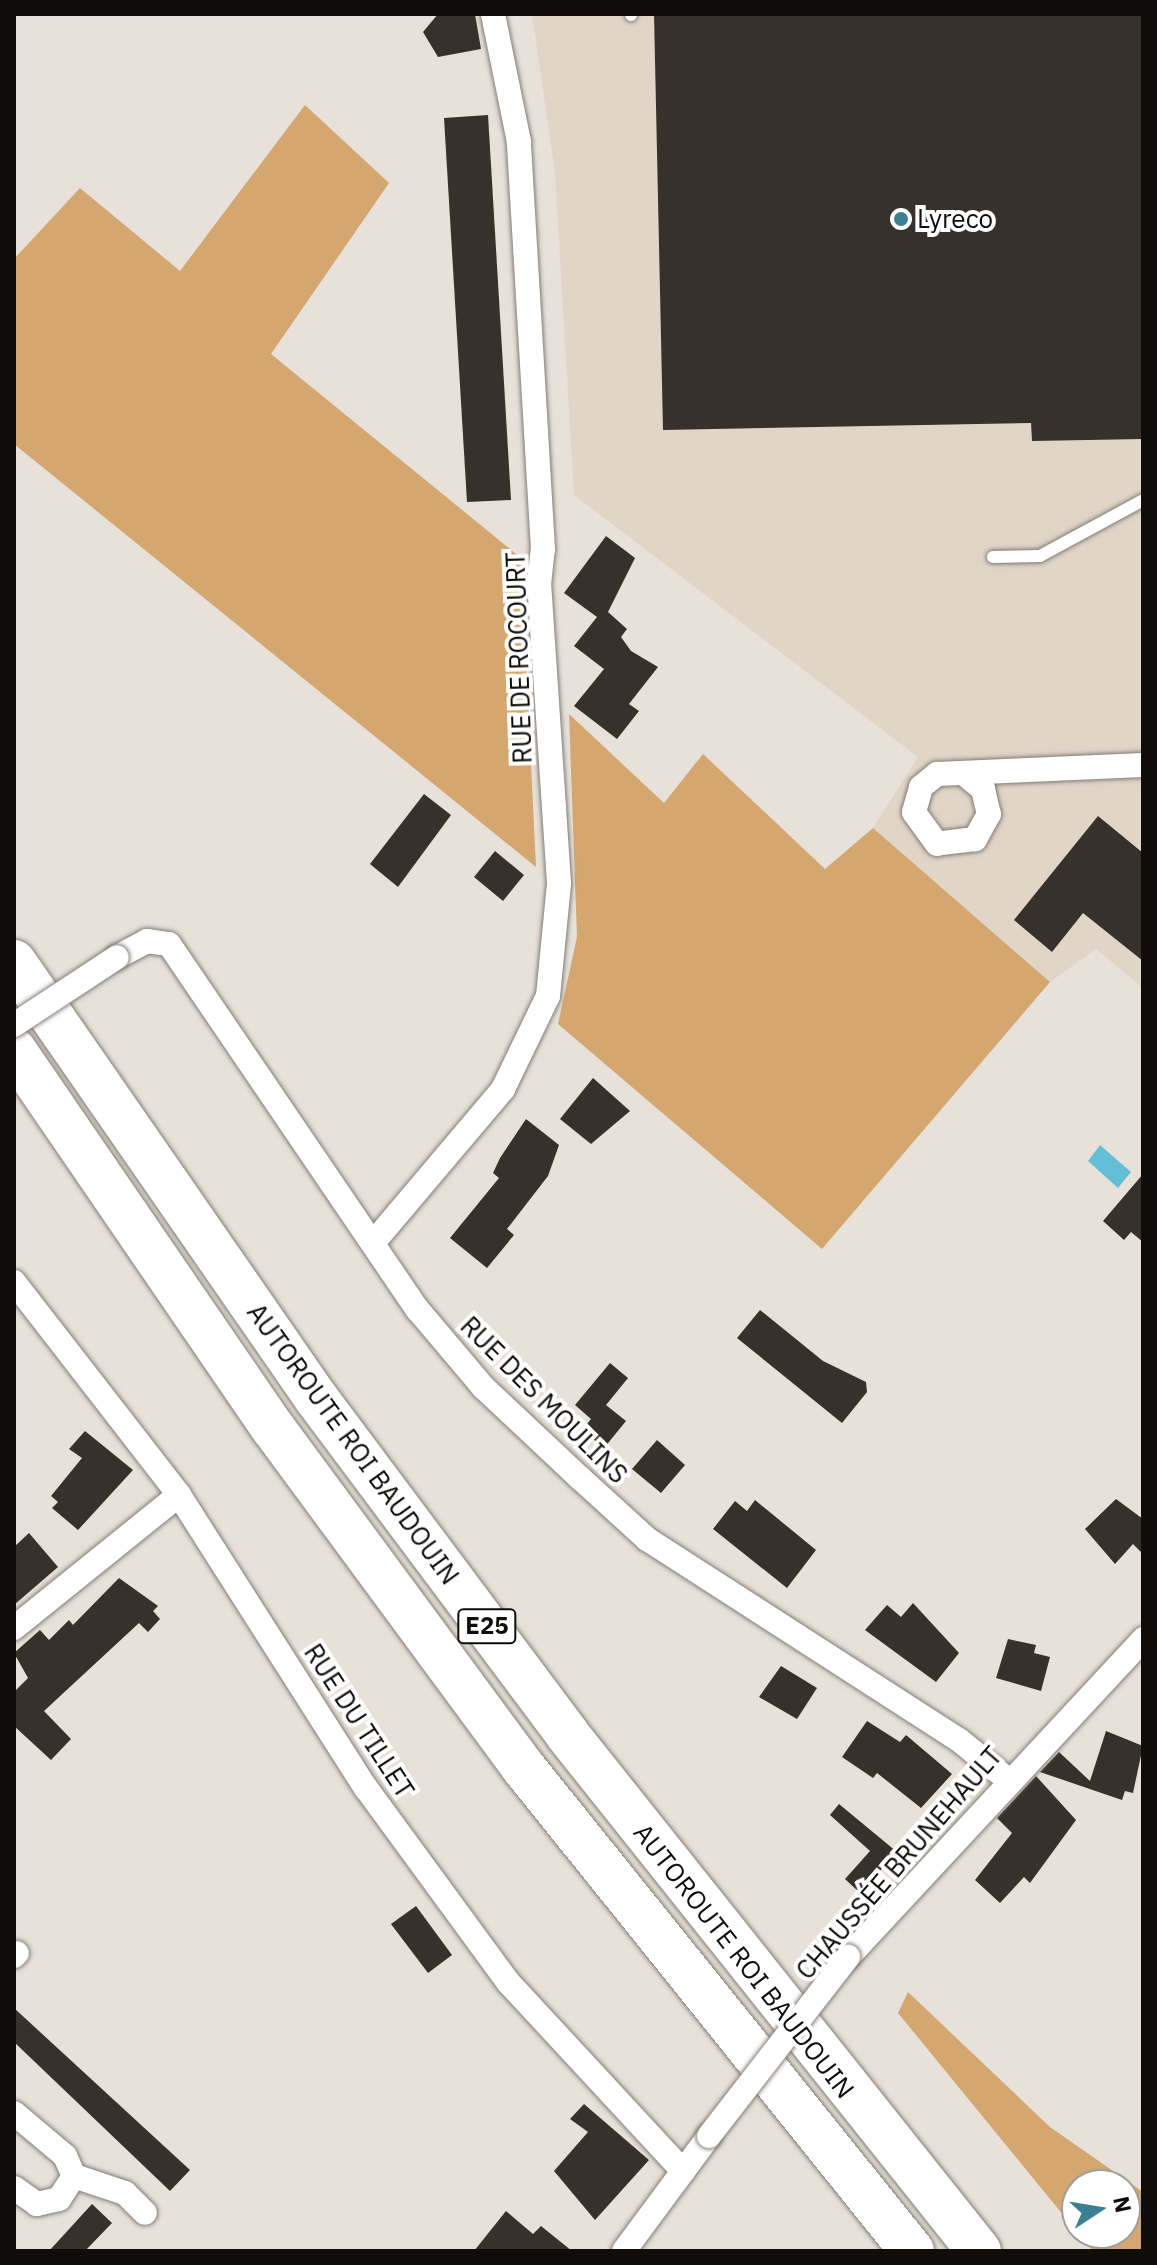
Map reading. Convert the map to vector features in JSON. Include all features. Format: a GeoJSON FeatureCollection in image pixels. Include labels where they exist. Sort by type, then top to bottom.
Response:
{"type":"FeatureCollection","features":[{"type":"Feature","properties":{"kind":"highway","name":"AUTOROUTE ROI BAUDOUIN"},"geometry":{"type":"LineString","coordinates":[[14,962],[316,1398],[530,1684],[835,2078],[979,2251]]}},
{"type":"Feature","properties":{"kind":"highway","name":"AUTOROUTE ROI BAUDOUIN"},"geometry":{"type":"LineString","coordinates":[[14,1050],[273,1428],[513,1754],[912,2251]]}},
{"type":"Feature","properties":{"kind":"street","name":"RUE DE ROCOURT"},"geometry":{"type":"LineString","coordinates":[[373,1243],[503,1089],[548,996],[552,959],[559,883],[521,173],[493,14]]}},
{"type":"Feature","properties":{"kind":"street"},"geometry":{"type":"LineString","coordinates":[[963,773],[1143,765]]}},
{"type":"Feature","properties":{"kind":"street","name":"RUE DES MOULINS"},"geometry":{"type":"LineString","coordinates":[[14,1025],[117,957],[147,941],[169,944],[373,1243],[483,1387],[647,1539],[959,1740],[1007,1779]]}},
{"type":"Feature","properties":{"kind":"street","name":"RUE DU TILLET"},"geometry":{"type":"LineString","coordinates":[[14,1282],[179,1495],[366,1788],[499,1970],[683,2171]]}},
{"type":"Feature","properties":{"kind":"street"},"geometry":{"type":"LineString","coordinates":[[14,1628],[179,1495]]}},
{"type":"Feature","properties":{"kind":"street","name":"CHAUSSÉE BRUNEHAULT"},"geometry":{"type":"LineString","coordinates":[[624,2251],[848,1957],[1007,1779],[1143,1639]]}},
{"type":"Feature","properties":{"kind":"street"},"geometry":{"type":"LineString","coordinates":[[14,2113],[65,2156],[74,2176],[125,2193],[145,2213]]}},
{"type":"Feature","properties":{"kind":"street"},"geometry":{"type":"LineString","coordinates":[[14,2188],[37,2204],[59,2199],[74,2176]]}},
{"type":"Feature","properties":{"kind":"lane"},"geometry":{"type":"LineString","coordinates":[[993,557],[1040,556],[1143,500]]}},
{"type":"Feature","properties":{"kind":"shaded area"},"geometry":{"type":"Polygon","coordinates":[[[532,14],[1143,14],[1143,988],[1096,949],[1050,982],[873,828],[918,757],[574,495],[555,173],[532,14]]]}},
{"type":"Feature","properties":{"kind":"shaded area"},"geometry":{"type":"Polygon","coordinates":[[[305,105],[389,183],[271,354],[521,558],[536,867],[14,444],[14,259],[80,188],[180,271],[305,105]]]}},
{"type":"Feature","properties":{"kind":"shaded area"},"geometry":{"type":"Polygon","coordinates":[[[569,714],[664,803],[703,754],[825,869],[873,828],[1050,982],[822,1249],[558,1024],[577,937],[569,714]]]}},
{"type":"Feature","properties":{"kind":"shaded area"},"geometry":{"type":"Polygon","coordinates":[[[908,1992],[1050,2127],[1110,2169],[1061,2169],[1061,2212],[898,2013],[908,1992]]]}},
{"type":"Feature","properties":{"kind":"shaded area"},"geometry":{"type":"Polygon","coordinates":[[[1141,2191],[1143,2192],[1143,2251],[1091,2249],[1141,2249],[1141,2191]]]}},
{"type":"Feature","properties":{"kind":"water"},"geometry":{"type":"Polygon","coordinates":[[[1100,1145],[1131,1172],[1118,1188],[1088,1161],[1100,1145]]]}},
{"type":"Feature","properties":{"kind":"building"},"geometry":{"type":"Polygon","coordinates":[[[438,14],[475,14],[481,49],[438,57],[423,32],[438,14]]]}},
{"type":"Feature","properties":{"kind":"building","name":"Lyreco"},"geometry":{"type":"Polygon","coordinates":[[[654,14],[1143,14],[1143,439],[1032,441],[1031,423],[663,430],[654,14]]]}},
{"type":"Feature","properties":{"kind":"building"},"geometry":{"type":"Polygon","coordinates":[[[488,115],[511,500],[467,502],[444,118],[488,115]]]}},
{"type":"Feature","properties":{"kind":"building"},"geometry":{"type":"Polygon","coordinates":[[[606,536],[635,558],[608,612],[627,629],[621,637],[631,651],[658,667],[629,704],[639,711],[617,739],[574,706],[604,669],[574,646],[597,617],[564,593],[606,536]]]}},
{"type":"Feature","properties":{"kind":"building"},"geometry":{"type":"Polygon","coordinates":[[[424,794],[451,815],[398,887],[370,864],[424,794]]]}},
{"type":"Feature","properties":{"kind":"building"},"geometry":{"type":"Polygon","coordinates":[[[1098,816],[1143,853],[1143,961],[1083,913],[1052,952],[1014,920],[1098,816]]]}},
{"type":"Feature","properties":{"kind":"building"},"geometry":{"type":"Polygon","coordinates":[[[495,851],[524,875],[503,901],[474,877],[495,851]]]}},
{"type":"Feature","properties":{"kind":"building"},"geometry":{"type":"Polygon","coordinates":[[[593,1078],[630,1111],[591,1144],[560,1119],[593,1078]]]}},
{"type":"Feature","properties":{"kind":"building"},"geometry":{"type":"Polygon","coordinates":[[[526,1119],[559,1145],[548,1176],[507,1229],[514,1235],[487,1268],[450,1238],[499,1178],[493,1173],[526,1119]]]}},
{"type":"Feature","properties":{"kind":"building"},"geometry":{"type":"Polygon","coordinates":[[[1143,1174],[1143,1242],[1131,1232],[1124,1240],[1103,1221],[1143,1174]]]}},
{"type":"Feature","properties":{"kind":"building"},"geometry":{"type":"Polygon","coordinates":[[[760,1310],[823,1361],[866,1382],[867,1392],[842,1423],[737,1338],[760,1310]]]}},
{"type":"Feature","properties":{"kind":"building"},"geometry":{"type":"Polygon","coordinates":[[[610,1363],[628,1378],[606,1405],[626,1421],[604,1448],[582,1430],[591,1419],[575,1405],[610,1363]]]}},
{"type":"Feature","properties":{"kind":"building"},"geometry":{"type":"Polygon","coordinates":[[[85,1431],[133,1470],[78,1530],[52,1508],[58,1502],[51,1496],[82,1458],[69,1449],[85,1431]]]}},
{"type":"Feature","properties":{"kind":"building"},"geometry":{"type":"Polygon","coordinates":[[[657,1440],[685,1465],[661,1493],[632,1469],[657,1440]]]}},
{"type":"Feature","properties":{"kind":"building"},"geometry":{"type":"Polygon","coordinates":[[[1116,1499],[1143,1519],[1143,1554],[1133,1544],[1115,1564],[1085,1529],[1116,1499]]]}},
{"type":"Feature","properties":{"kind":"building"},"geometry":{"type":"Polygon","coordinates":[[[755,1500],[816,1550],[787,1588],[713,1529],[735,1501],[747,1511],[755,1500]]]}},
{"type":"Feature","properties":{"kind":"building"},"geometry":{"type":"Polygon","coordinates":[[[29,1533],[58,1567],[14,1605],[14,1547],[29,1533]]]}},
{"type":"Feature","properties":{"kind":"building"},"geometry":{"type":"Polygon","coordinates":[[[119,1578],[158,1606],[153,1611],[160,1619],[148,1632],[139,1623],[44,1711],[71,1739],[51,1760],[14,1726],[14,1692],[28,1678],[14,1653],[40,1630],[49,1640],[69,1620],[73,1625],[119,1578]]]}},
{"type":"Feature","properties":{"kind":"building"},"geometry":{"type":"Polygon","coordinates":[[[913,1603],[959,1653],[936,1682],[865,1630],[887,1605],[901,1617],[913,1603]]]}},
{"type":"Feature","properties":{"kind":"building"},"geometry":{"type":"Polygon","coordinates":[[[1008,1639],[1036,1645],[1034,1653],[1050,1657],[1041,1691],[996,1678],[1008,1639]]]}},
{"type":"Feature","properties":{"kind":"building"},"geometry":{"type":"Polygon","coordinates":[[[781,1666],[817,1688],[797,1719],[759,1697],[781,1666]]]}},
{"type":"Feature","properties":{"kind":"building"},"geometry":{"type":"Polygon","coordinates":[[[867,1721],[900,1742],[906,1735],[952,1774],[921,1808],[877,1773],[873,1778],[842,1757],[867,1721]]]}},
{"type":"Feature","properties":{"kind":"building"},"geometry":{"type":"Polygon","coordinates":[[[1106,1731],[1143,1746],[1133,1793],[1125,1791],[1122,1800],[1040,1772],[1059,1752],[1090,1781],[1106,1731]]]}},
{"type":"Feature","properties":{"kind":"building"},"geometry":{"type":"Polygon","coordinates":[[[1036,1776],[1076,1820],[1030,1883],[1024,1877],[1000,1903],[975,1880],[1012,1833],[997,1818],[1036,1776]]]}},
{"type":"Feature","properties":{"kind":"building"},"geometry":{"type":"Polygon","coordinates":[[[839,1804],[897,1852],[860,1893],[845,1879],[870,1851],[830,1815],[839,1804]]]}},
{"type":"Feature","properties":{"kind":"building"},"geometry":{"type":"Polygon","coordinates":[[[416,1906],[452,1955],[428,1973],[391,1924],[416,1906]]]}},
{"type":"Feature","properties":{"kind":"building"},"geometry":{"type":"Polygon","coordinates":[[[14,2008],[190,2170],[170,2191],[14,2042],[14,2008]]]}},
{"type":"Feature","properties":{"kind":"building"},"geometry":{"type":"Polygon","coordinates":[[[584,2104],[649,2160],[595,2220],[554,2171],[588,2132],[570,2119],[584,2104]]]}},
{"type":"Feature","properties":{"kind":"building"},"geometry":{"type":"Polygon","coordinates":[[[92,2204],[112,2223],[85,2251],[49,2251],[92,2204]]]}},
{"type":"Feature","properties":{"kind":"building"},"geometry":{"type":"Polygon","coordinates":[[[506,2211],[533,2234],[541,2226],[572,2251],[474,2251],[506,2211]]]}},
{"type":"Feature","properties":{"kind":"place","name":"Lyreco"},"geometry":{"type":"Point","coordinates":[901,219]}}]}
